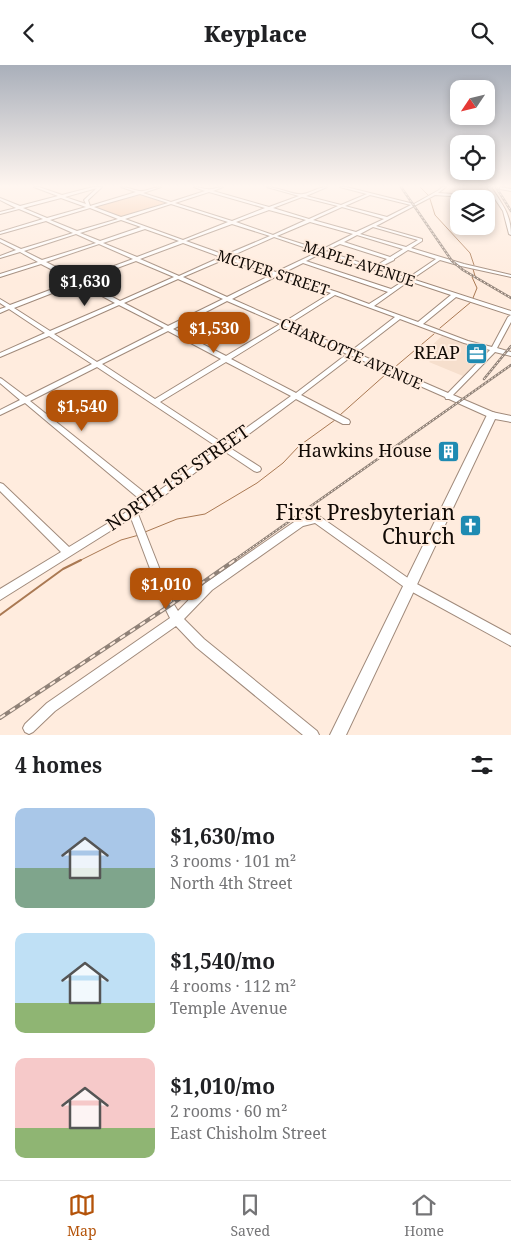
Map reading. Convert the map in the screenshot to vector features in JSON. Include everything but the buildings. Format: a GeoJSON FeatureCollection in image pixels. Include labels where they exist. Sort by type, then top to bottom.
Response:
{"type":"FeatureCollection","features":[{"type":"Feature","properties":{"kind":"main road","name":"CHARLOTTE AVENUE"},"geometry":{"type":"LineString","coordinates":[[492,415],[511,419]]}},
{"type":"Feature","properties":{"kind":"main road"},"geometry":{"type":"LineString","coordinates":[[338,735],[492,415]]}},
{"type":"Feature","properties":{"kind":"street","name":"MAPLE AVENUE"},"geometry":{"type":"LineString","coordinates":[[219,218],[511,313]]}},
{"type":"Feature","properties":{"kind":"street"},"geometry":{"type":"LineString","coordinates":[[0,311],[241,218]]}},
{"type":"Feature","properties":{"kind":"street"},"geometry":{"type":"LineString","coordinates":[[304,218],[440,258],[511,276]]}},
{"type":"Feature","properties":{"kind":"street"},"geometry":{"type":"LineString","coordinates":[[0,355],[314,218]]}},
{"type":"Feature","properties":{"kind":"street"},"geometry":{"type":"LineString","coordinates":[[0,413],[386,218]]}},
{"type":"Feature","properties":{"kind":"street"},"geometry":{"type":"LineString","coordinates":[[507,218],[511,233]]}},
{"type":"Feature","properties":{"kind":"street"},"geometry":{"type":"LineString","coordinates":[[0,233],[47,219]]}},
{"type":"Feature","properties":{"kind":"street","name":"CHARLOTTE AVENUE"},"geometry":{"type":"LineString","coordinates":[[47,219],[492,415]]}},
{"type":"Feature","properties":{"kind":"street"},"geometry":{"type":"LineString","coordinates":[[0,257],[120,219]]}},
{"type":"Feature","properties":{"kind":"street","name":"MCIVER STREET"},"geometry":{"type":"LineString","coordinates":[[120,219],[493,350],[511,354]]}},
{"type":"Feature","properties":{"kind":"street"},"geometry":{"type":"LineString","coordinates":[[372,226],[420,240],[420,242],[374,269]]}},
{"type":"Feature","properties":{"kind":"street"},"geometry":{"type":"LineString","coordinates":[[0,276],[143,228]]}},
{"type":"Feature","properties":{"kind":"street"},"geometry":{"type":"LineString","coordinates":[[0,240],[346,422]]}},
{"type":"Feature","properties":{"kind":"street"},"geometry":{"type":"LineString","coordinates":[[339,242],[392,259]]}},
{"type":"Feature","properties":{"kind":"street"},"geometry":{"type":"LineString","coordinates":[[370,306],[440,258]]}},
{"type":"Feature","properties":{"kind":"street"},"geometry":{"type":"LineString","coordinates":[[302,261],[391,291]]}},
{"type":"Feature","properties":{"kind":"street"},"geometry":{"type":"LineString","coordinates":[[155,401],[335,293]]}},
{"type":"Feature","properties":{"kind":"street"},"geometry":{"type":"LineString","coordinates":[[419,324],[455,295]]}},
{"type":"Feature","properties":{"kind":"street"},"geometry":{"type":"LineString","coordinates":[[0,301],[257,469]]}},
{"type":"Feature","properties":{"kind":"street","name":"NORTH 1ST STREET"},"geometry":{"type":"LineString","coordinates":[[0,595],[150,502],[297,395],[399,317]]}},
{"type":"Feature","properties":{"kind":"street"},"geometry":{"type":"LineString","coordinates":[[448,397],[493,350],[511,317]]}},
{"type":"Feature","properties":{"kind":"street"},"geometry":{"type":"LineString","coordinates":[[0,380],[150,502]]}},
{"type":"Feature","properties":{"kind":"street"},"geometry":{"type":"LineString","coordinates":[[0,486],[67,552]]}},
{"type":"Feature","properties":{"kind":"street"},"geometry":{"type":"LineString","coordinates":[[133,512],[143,533],[169,605],[177,619],[200,643],[312,735]]}},
{"type":"Feature","properties":{"kind":"street"},"geometry":{"type":"LineString","coordinates":[[29,728],[51,707],[177,619],[208,587],[300,523],[316,519],[411,586],[511,641]]}},
{"type":"Feature","properties":{"kind":"shaded area"},"geometry":{"type":"Polygon","coordinates":[[[442,336],[486,352],[463,376],[429,362],[437,355],[427,350],[442,336]]]}},
{"type":"Feature","properties":{"kind":"waterway"},"geometry":{"type":"LineString","coordinates":[[438,218],[470,253],[474,265]]}},
{"type":"Feature","properties":{"kind":"waterway"},"geometry":{"type":"LineString","coordinates":[[473,269],[475,276],[472,277],[477,288],[473,298]]}},
{"type":"Feature","properties":{"kind":"waterway"},"geometry":{"type":"LineString","coordinates":[[440,328],[471,302]]}},
{"type":"Feature","properties":{"kind":"waterway"},"geometry":{"type":"LineString","coordinates":[[395,367],[434,334]]}},
{"type":"Feature","properties":{"kind":"waterway"},"geometry":{"type":"LineString","coordinates":[[340,415],[385,375]]}},
{"type":"Feature","properties":{"kind":"waterway"},"geometry":{"type":"LineString","coordinates":[[145,532],[177,519],[205,514],[257,483],[283,463],[299,446],[335,420]]}},
{"type":"Feature","properties":{"kind":"waterway"},"geometry":{"type":"LineString","coordinates":[[0,615],[63,569],[121,540],[139,535]]}},
{"type":"Feature","properties":{"kind":"railway"},"geometry":{"type":"LineString","coordinates":[[423,218],[452,261],[463,270],[511,298]]}},
{"type":"Feature","properties":{"kind":"railway"},"geometry":{"type":"LineString","coordinates":[[484,379],[511,346]]}},
{"type":"Feature","properties":{"kind":"railway"},"geometry":{"type":"LineString","coordinates":[[233,561],[511,365]]}},
{"type":"Feature","properties":{"kind":"railway"},"geometry":{"type":"LineString","coordinates":[[0,718],[235,560]]}},
{"type":"Feature","properties":{"kind":"place","name":"REAP"},"geometry":{"type":"Point","coordinates":[476,353]}},
{"type":"Feature","properties":{"kind":"place","name":"Hawkins House"},"geometry":{"type":"Point","coordinates":[448,451]}},
{"type":"Feature","properties":{"kind":"place","name":"First Presbyterian Church"},"geometry":{"type":"Point","coordinates":[471,525]}}]}
